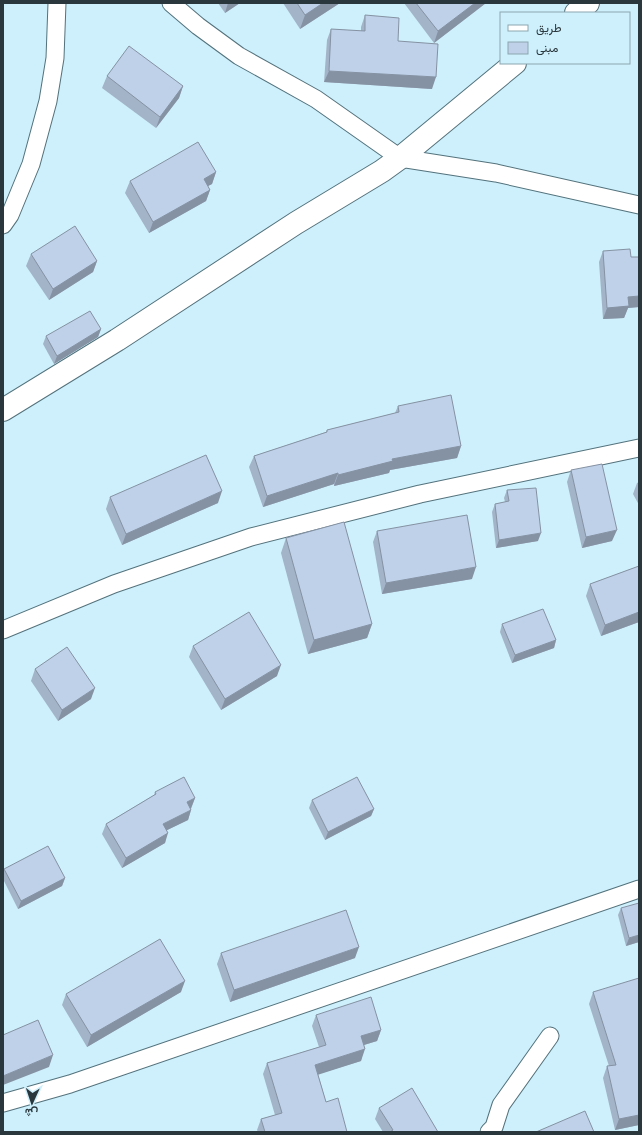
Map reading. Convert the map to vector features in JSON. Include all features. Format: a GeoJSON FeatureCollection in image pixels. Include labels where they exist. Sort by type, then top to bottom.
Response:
{"type":"FeatureCollection","features":[{"type":"Feature","properties":{"kind":"main road"},"geometry":{"type":"LineString","coordinates":[[577,12],[588,3]]}},
{"type":"Feature","properties":{"kind":"main road"},"geometry":{"type":"LineString","coordinates":[[3,410],[117,340],[290,227],[382,171],[400,158],[514,64]]}},
{"type":"Feature","properties":{"kind":"street"},"geometry":{"type":"LineString","coordinates":[[3,225],[10,215],[31,164],[48,101],[55,58],[57,3]]}},
{"type":"Feature","properties":{"kind":"street"},"geometry":{"type":"LineString","coordinates":[[171,3],[198,26],[239,56],[316,99],[400,158],[496,174],[639,205]]}},
{"type":"Feature","properties":{"kind":"street"},"geometry":{"type":"LineString","coordinates":[[3,630],[114,584],[251,537],[420,494],[639,448]]}},
{"type":"Feature","properties":{"kind":"street"},"geometry":{"type":"LineString","coordinates":[[3,1103],[70,1084],[639,889]]}},
{"type":"Feature","properties":{"kind":"street"},"geometry":{"type":"LineString","coordinates":[[490,1132],[494,1128],[501,1105],[550,1036]]}},
{"type":"Feature","properties":{"kind":"building"},"geometry":{"type":"Polygon","coordinates":[[[297,3],[323,3],[305,15],[297,3]]]}},
{"type":"Feature","properties":{"kind":"building"},"geometry":{"type":"Polygon","coordinates":[[[416,3],[475,3],[438,31],[416,3]]]}},
{"type":"Feature","properties":{"kind":"building"},"geometry":{"type":"Polygon","coordinates":[[[365,15],[399,18],[398,41],[438,44],[436,77],[329,71],[331,29],[365,31],[365,15]]]}},
{"type":"Feature","properties":{"kind":"building"},"geometry":{"type":"Polygon","coordinates":[[[129,46],[183,86],[160,117],[107,76],[129,46]]]}},
{"type":"Feature","properties":{"kind":"building"},"geometry":{"type":"Polygon","coordinates":[[[198,142],[216,172],[204,179],[210,190],[153,222],[130,181],[198,142]]]}},
{"type":"Feature","properties":{"kind":"building"},"geometry":{"type":"Polygon","coordinates":[[[75,226],[97,261],[53,289],[31,254],[75,226]]]}},
{"type":"Feature","properties":{"kind":"building"},"geometry":{"type":"Polygon","coordinates":[[[630,249],[631,257],[639,257],[639,296],[628,297],[629,306],[607,308],[603,251],[630,249]]]}},
{"type":"Feature","properties":{"kind":"building"},"geometry":{"type":"Polygon","coordinates":[[[90,311],[101,329],[57,356],[46,336],[90,311]]]}},
{"type":"Feature","properties":{"kind":"building"},"geometry":{"type":"Polygon","coordinates":[[[451,395],[461,446],[392,459],[393,461],[338,475],[338,473],[267,496],[254,456],[327,432],[327,430],[399,412],[398,406],[451,395]]]}},
{"type":"Feature","properties":{"kind":"building"},"geometry":{"type":"Polygon","coordinates":[[[206,455],[222,491],[126,534],[110,497],[206,455]]]}},
{"type":"Feature","properties":{"kind":"building"},"geometry":{"type":"Polygon","coordinates":[[[602,464],[617,530],[586,537],[571,470],[602,464]]]}},
{"type":"Feature","properties":{"kind":"building"},"geometry":{"type":"Polygon","coordinates":[[[536,488],[541,533],[499,540],[495,504],[509,501],[507,490],[536,488]]]}},
{"type":"Feature","properties":{"kind":"building"},"geometry":{"type":"Polygon","coordinates":[[[467,515],[476,567],[386,583],[377,531],[467,515]]]}},
{"type":"Feature","properties":{"kind":"building"},"geometry":{"type":"Polygon","coordinates":[[[344,522],[372,624],[314,640],[286,538],[344,522]]]}},
{"type":"Feature","properties":{"kind":"building"},"geometry":{"type":"Polygon","coordinates":[[[639,566],[639,612],[605,625],[590,584],[639,566]]]}},
{"type":"Feature","properties":{"kind":"building"},"geometry":{"type":"Polygon","coordinates":[[[543,609],[556,640],[515,655],[502,624],[543,609]]]}},
{"type":"Feature","properties":{"kind":"building"},"geometry":{"type":"Polygon","coordinates":[[[249,612],[281,665],[225,699],[193,646],[249,612]]]}},
{"type":"Feature","properties":{"kind":"building"},"geometry":{"type":"Polygon","coordinates":[[[67,647],[95,688],[62,710],[35,669],[67,647]]]}},
{"type":"Feature","properties":{"kind":"building"},"geometry":{"type":"Polygon","coordinates":[[[184,777],[195,798],[187,802],[191,810],[163,824],[168,833],[126,858],[106,824],[156,794],[155,792],[184,777]]]}},
{"type":"Feature","properties":{"kind":"building"},"geometry":{"type":"Polygon","coordinates":[[[357,777],[374,809],[328,832],[312,800],[357,777]]]}},
{"type":"Feature","properties":{"kind":"building"},"geometry":{"type":"Polygon","coordinates":[[[48,846],[65,878],[21,901],[4,869],[48,846]]]}},
{"type":"Feature","properties":{"kind":"building"},"geometry":{"type":"Polygon","coordinates":[[[639,903],[639,935],[629,938],[621,908],[639,903]]]}},
{"type":"Feature","properties":{"kind":"building"},"geometry":{"type":"Polygon","coordinates":[[[346,910],[359,947],[234,990],[221,953],[346,910]]]}},
{"type":"Feature","properties":{"kind":"building"},"geometry":{"type":"Polygon","coordinates":[[[160,939],[185,981],[91,1035],[66,994],[160,939]]]}},
{"type":"Feature","properties":{"kind":"building"},"geometry":{"type":"Polygon","coordinates":[[[639,978],[639,1115],[619,1119],[607,1066],[616,1065],[593,992],[639,978]]]}},
{"type":"Feature","properties":{"kind":"building"},"geometry":{"type":"Polygon","coordinates":[[[371,997],[381,1030],[361,1036],[365,1049],[315,1065],[326,1102],[338,1098],[347,1132],[265,1132],[261,1119],[282,1113],[267,1063],[326,1045],[316,1015],[371,997]]]}},
{"type":"Feature","properties":{"kind":"building"},"geometry":{"type":"Polygon","coordinates":[[[38,1020],[53,1055],[3,1076],[3,1035],[38,1020]]]}},
{"type":"Feature","properties":{"kind":"building"},"geometry":{"type":"Polygon","coordinates":[[[412,1088],[438,1132],[390,1132],[393,1130],[379,1108],[412,1088]]]}},
{"type":"Feature","properties":{"kind":"building"},"geometry":{"type":"Polygon","coordinates":[[[585,1111],[594,1132],[536,1132],[585,1111]]]}}]}
